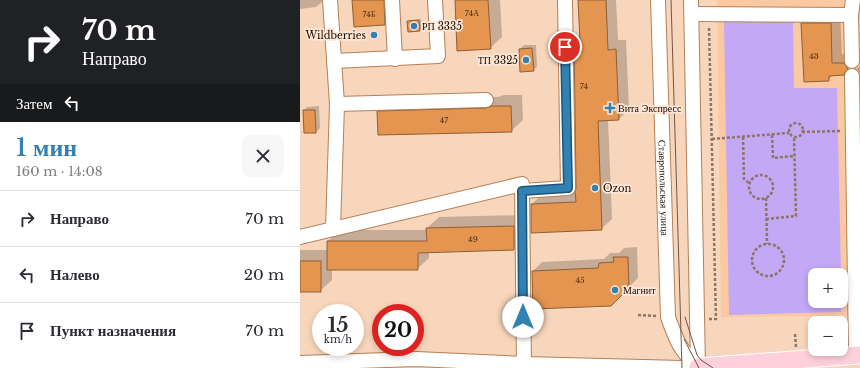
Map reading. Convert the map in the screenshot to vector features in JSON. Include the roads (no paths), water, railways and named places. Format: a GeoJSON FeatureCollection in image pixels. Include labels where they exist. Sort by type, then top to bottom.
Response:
{"type":"FeatureCollection","features":[{"type":"Feature","properties":{"kind":"main road"},"geometry":{"type":"LineString","coordinates":[[698,368],[858,355]]}},
{"type":"Feature","properties":{"kind":"street"},"geometry":{"type":"LineString","coordinates":[[330,0],[337,104],[333,229]]}},
{"type":"Feature","properties":{"kind":"street"},"geometry":{"type":"LineString","coordinates":[[392,0],[395,59]]}},
{"type":"Feature","properties":{"kind":"street"},"geometry":{"type":"LineString","coordinates":[[334,61],[438,56],[435,0]]}},
{"type":"Feature","properties":{"kind":"street"},"geometry":{"type":"LineString","coordinates":[[522,191],[568,188],[564,0]]}},
{"type":"Feature","properties":{"kind":"street","name":"Ставропольская улица"},"geometry":{"type":"LineString","coordinates":[[658,0],[668,317],[676,339],[683,351],[698,368]]}},
{"type":"Feature","properties":{"kind":"street"},"geometry":{"type":"LineString","coordinates":[[300,363],[698,368],[691,0]]}},
{"type":"Feature","properties":{"kind":"street"},"geometry":{"type":"LineString","coordinates":[[852,61],[851,15],[853,0]]}},
{"type":"Feature","properties":{"kind":"street"},"geometry":{"type":"LineString","coordinates":[[692,14],[851,15]]}},
{"type":"Feature","properties":{"kind":"street"},"geometry":{"type":"LineString","coordinates":[[852,76],[858,266],[858,355]]}},
{"type":"Feature","properties":{"kind":"street"},"geometry":{"type":"LineString","coordinates":[[337,104],[486,100]]}},
{"type":"Feature","properties":{"kind":"street"},"geometry":{"type":"LineString","coordinates":[[300,237],[522,184],[524,366]]}},
{"type":"Feature","properties":{"kind":"tram line"},"geometry":{"type":"LineString","coordinates":[[671,0],[682,368]]}},
{"type":"Feature","properties":{"kind":"tram line"},"geometry":{"type":"LineString","coordinates":[[685,317],[697,355],[701,360],[713,368]]}},
{"type":"Feature","properties":{"kind":"tram line"},"geometry":{"type":"LineString","coordinates":[[684,339],[699,368]]}},
{"type":"Feature","properties":{"kind":"place","name":"РП 3335"},"geometry":{"type":"Point","coordinates":[414,26]}},
{"type":"Feature","properties":{"kind":"place","name":"Wildberries"},"geometry":{"type":"Point","coordinates":[374,35]}},
{"type":"Feature","properties":{"kind":"place","name":"ТП 3325"},"geometry":{"type":"Point","coordinates":[526,60]}},
{"type":"Feature","properties":{"kind":"place","name":"Вита Экспресс"},"geometry":{"type":"Point","coordinates":[610,108]}},
{"type":"Feature","properties":{"kind":"place","name":"Ozon"},"geometry":{"type":"Point","coordinates":[595,188]}},
{"type":"Feature","properties":{"kind":"place","name":"Магнит"},"geometry":{"type":"Point","coordinates":[615,290]}}]}
